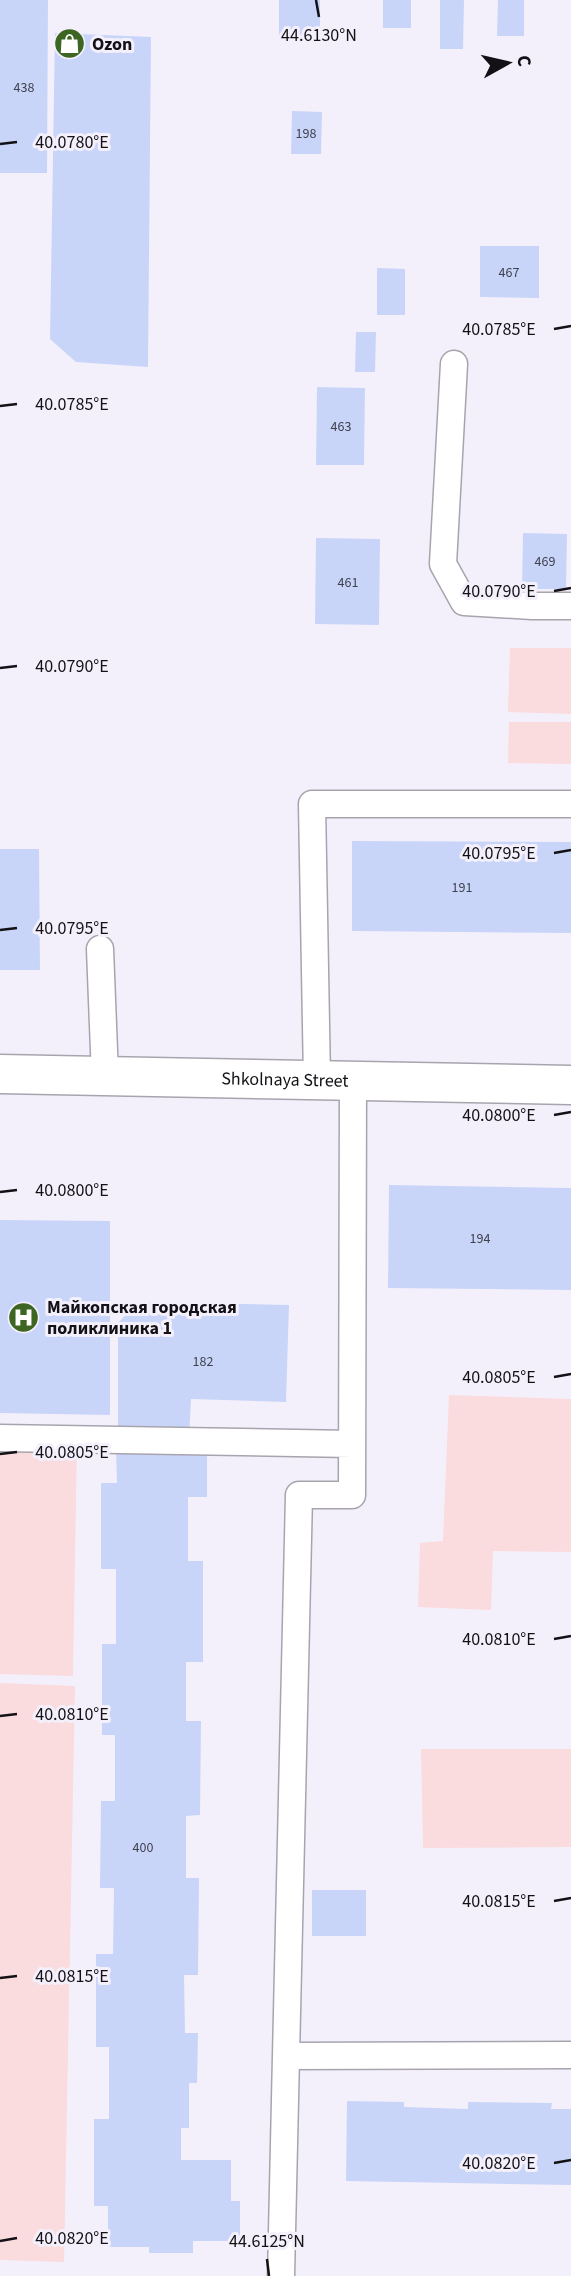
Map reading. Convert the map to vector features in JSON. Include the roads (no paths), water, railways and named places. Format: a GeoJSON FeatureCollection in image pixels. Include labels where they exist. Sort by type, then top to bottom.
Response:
{"type":"FeatureCollection","features":[{"type":"Feature","properties":{"kind":"street","name":"Shkolnaya Street"},"geometry":{"type":"LineString","coordinates":[[0,1074],[571,1086]]}},
{"type":"Feature","properties":{"kind":"lane"},"geometry":{"type":"LineString","coordinates":[[454,364],[443,564],[464,602],[571,606]]}},
{"type":"Feature","properties":{"kind":"lane"},"geometry":{"type":"LineString","coordinates":[[281,2276],[299,1495],[352,1495],[335,1081],[312,804],[571,804]]}},
{"type":"Feature","properties":{"kind":"lane"},"geometry":{"type":"LineString","coordinates":[[100,949],[105,1076]]}},
{"type":"Feature","properties":{"kind":"lane"},"geometry":{"type":"LineString","coordinates":[[0,1438],[352,1444]]}},
{"type":"Feature","properties":{"kind":"lane"},"geometry":{"type":"LineString","coordinates":[[286,2056],[571,2055]]}},
{"type":"Feature","properties":{"kind":"place","name":"Ozon"},"geometry":{"type":"Point","coordinates":[69,44]}},
{"type":"Feature","properties":{"kind":"place","name":"Майкопская городская поликлиника 1"},"geometry":{"type":"Point","coordinates":[24,1317]}}]}
